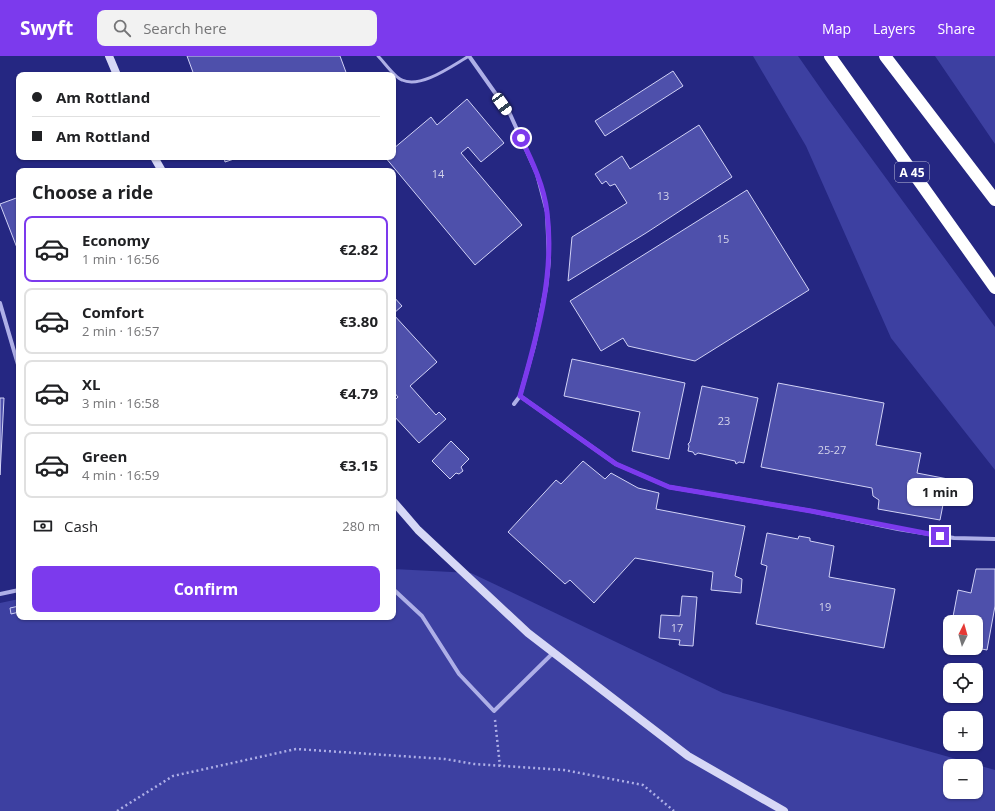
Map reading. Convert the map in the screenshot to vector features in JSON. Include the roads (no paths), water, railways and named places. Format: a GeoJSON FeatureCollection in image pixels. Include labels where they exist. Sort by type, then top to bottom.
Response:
{"type":"FeatureCollection","features":[{"type":"Feature","properties":{"kind":"highway","name":"A 45"},"geometry":{"type":"LineString","coordinates":[[830,56],[995,288]]}},
{"type":"Feature","properties":{"kind":"highway"},"geometry":{"type":"LineString","coordinates":[[885,56],[995,200]]}},
{"type":"Feature","properties":{"kind":"main road"},"geometry":{"type":"LineString","coordinates":[[109,56],[116,72]]}},
{"type":"Feature","properties":{"kind":"main road"},"geometry":{"type":"LineString","coordinates":[[396,504],[418,530],[528,633],[688,756],[784,811]]}},
{"type":"Feature","properties":{"kind":"street"},"geometry":{"type":"LineString","coordinates":[[469,56],[510,114],[537,174],[547,212],[549,260],[546,288],[534,346],[520,396],[514,404]]}},
{"type":"Feature","properties":{"kind":"street"},"geometry":{"type":"LineString","coordinates":[[0,303],[16,358]]}},
{"type":"Feature","properties":{"kind":"street"},"geometry":{"type":"LineString","coordinates":[[520,396],[616,464],[669,487],[811,511],[898,529],[947,537],[995,539]]}},
{"type":"Feature","properties":{"kind":"street"},"geometry":{"type":"LineString","coordinates":[[0,594],[16,591]]}},
{"type":"Feature","properties":{"kind":"street"},"geometry":{"type":"LineString","coordinates":[[396,592],[422,616],[459,674],[494,711],[554,652]]}},
{"type":"Feature","properties":{"kind":"lane"},"geometry":{"type":"LineString","coordinates":[[378,56],[393,72]]}},
{"type":"Feature","properties":{"kind":"lane"},"geometry":{"type":"LineString","coordinates":[[396,75],[401,80],[411,83],[424,81],[469,56]]}}]}
